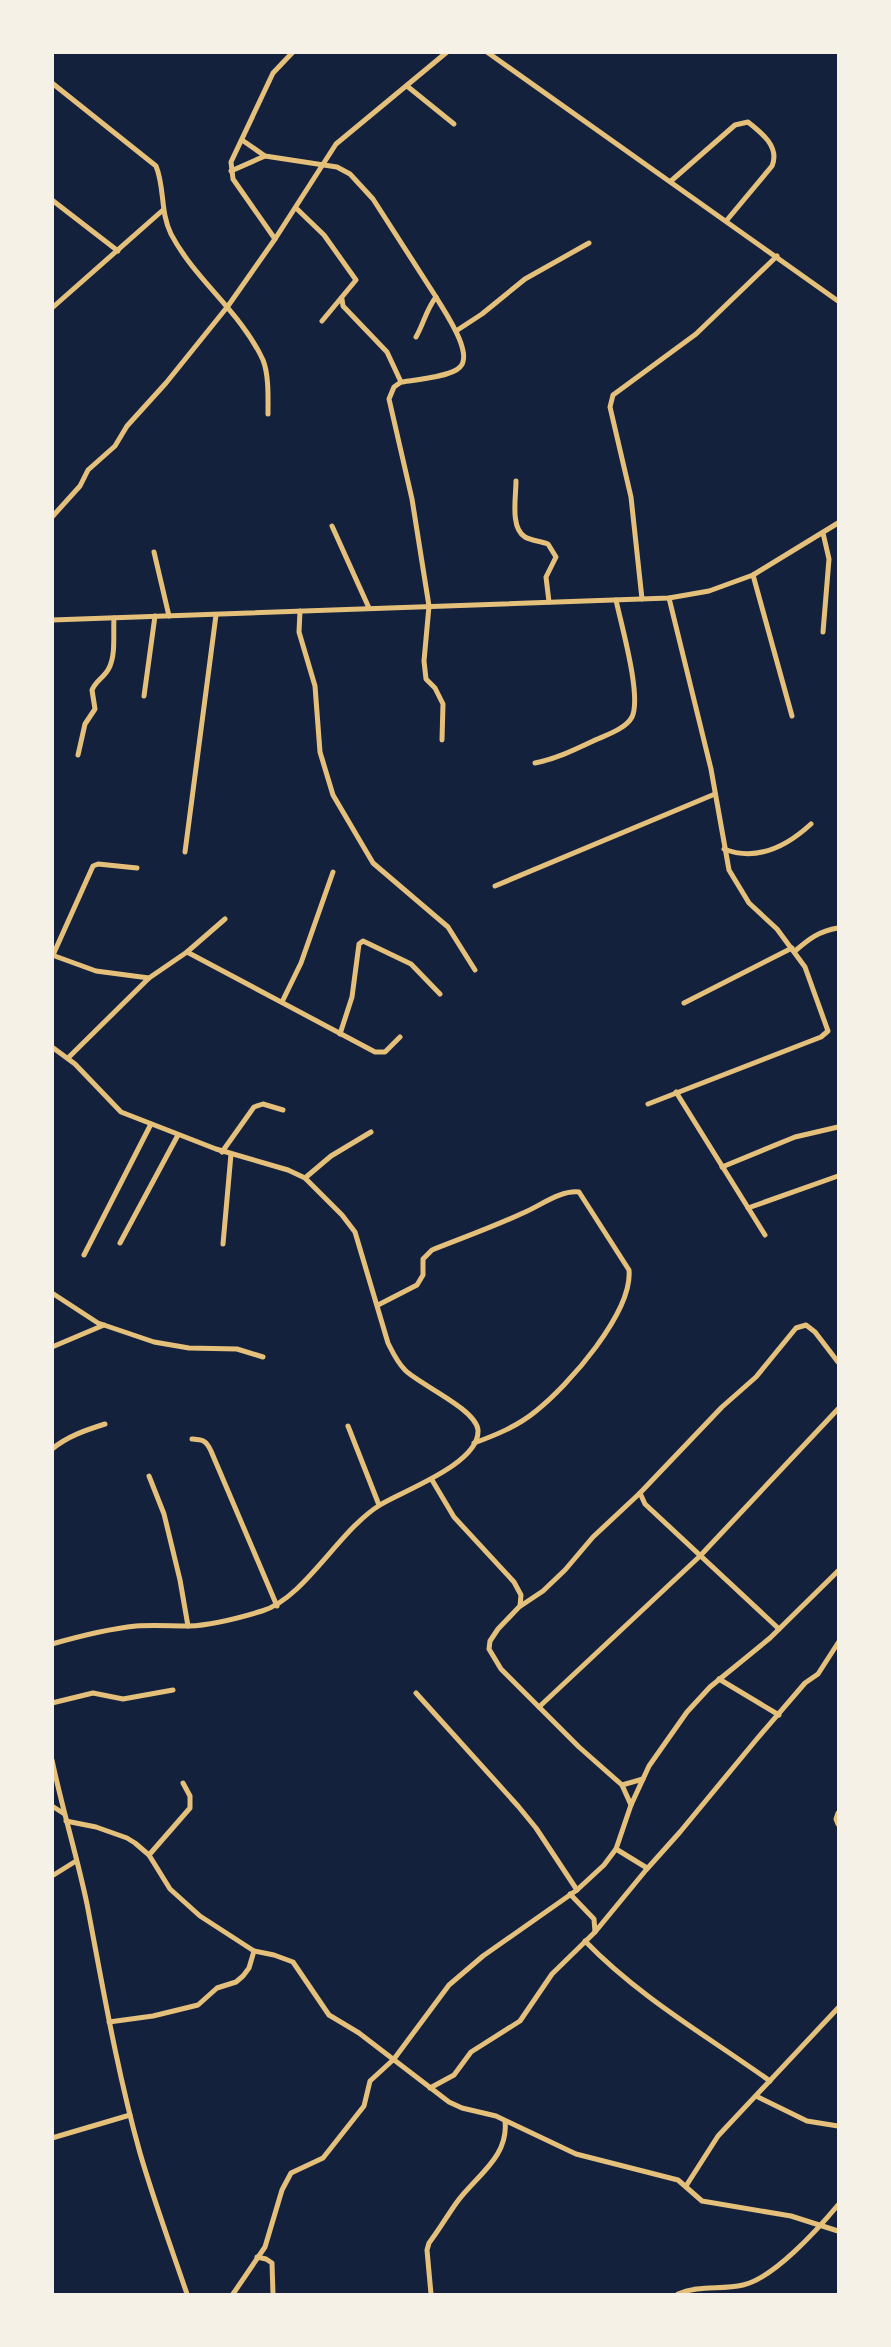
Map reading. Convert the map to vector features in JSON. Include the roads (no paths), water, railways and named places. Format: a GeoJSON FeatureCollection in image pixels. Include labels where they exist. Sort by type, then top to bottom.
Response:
{"type":"FeatureCollection","features":[{"type":"Feature","properties":{"kind":"street"},"geometry":{"type":"LineString","coordinates":[[275,239],[233,179],[231,162],[273,73],[293,52]]}},
{"type":"Feature","properties":{"kind":"street"},"geometry":{"type":"LineString","coordinates":[[52,517],[80,486],[88,471],[115,446],[127,426],[166,383],[228,306],[340,140],[447,52]]}},
{"type":"Feature","properties":{"kind":"street"},"geometry":{"type":"LineString","coordinates":[[486,52],[838,301]]}},
{"type":"Feature","properties":{"kind":"street"},"geometry":{"type":"LineString","coordinates":[[52,83],[156,166],[163,210],[177,245],[228,306],[263,360],[268,414]]}},
{"type":"Feature","properties":{"kind":"street"},"geometry":{"type":"LineString","coordinates":[[407,86],[454,124]]}},
{"type":"Feature","properties":{"kind":"street"},"geometry":{"type":"LineString","coordinates":[[671,181],[735,125],[748,121],[773,147],[776,157],[772,166],[727,220]]}},
{"type":"Feature","properties":{"kind":"street"},"geometry":{"type":"LineString","coordinates":[[242,140],[265,156],[344,170],[358,180],[436,297],[456,331],[464,354],[461,367],[438,376],[401,382],[391,392],[389,405],[412,499],[429,606],[424,661],[426,679],[435,688],[443,704],[442,740]]}},
{"type":"Feature","properties":{"kind":"street"},"geometry":{"type":"LineString","coordinates":[[231,171],[265,156]]}},
{"type":"Feature","properties":{"kind":"street"},"geometry":{"type":"LineString","coordinates":[[52,200],[118,251]]}},
{"type":"Feature","properties":{"kind":"street"},"geometry":{"type":"LineString","coordinates":[[296,208],[324,235],[354,276],[354,284],[322,321]]}},
{"type":"Feature","properties":{"kind":"street"},"geometry":{"type":"LineString","coordinates":[[52,308],[163,210]]}},
{"type":"Feature","properties":{"kind":"street"},"geometry":{"type":"LineString","coordinates":[[456,331],[525,279],[589,243]]}},
{"type":"Feature","properties":{"kind":"street"},"geometry":{"type":"LineString","coordinates":[[642,599],[631,497],[610,407],[613,395],[696,334],[777,256]]}},
{"type":"Feature","properties":{"kind":"street"},"geometry":{"type":"LineString","coordinates":[[416,337],[424,324],[426,312],[436,297]]}},
{"type":"Feature","properties":{"kind":"street"},"geometry":{"type":"LineString","coordinates":[[342,299],[343,306],[387,352],[401,382]]}},
{"type":"Feature","properties":{"kind":"street"},"geometry":{"type":"LineString","coordinates":[[516,481],[516,520],[519,532],[528,539],[548,544],[556,557],[546,578],[549,602]]}},
{"type":"Feature","properties":{"kind":"street"},"geometry":{"type":"LineString","coordinates":[[52,620],[669,598],[709,591],[753,575],[838,523]]}},
{"type":"Feature","properties":{"kind":"street"},"geometry":{"type":"LineString","coordinates":[[332,526],[369,608]]}},
{"type":"Feature","properties":{"kind":"street"},"geometry":{"type":"LineString","coordinates":[[823,533],[830,559],[823,632]]}},
{"type":"Feature","properties":{"kind":"street"},"geometry":{"type":"LineString","coordinates":[[154,552],[169,616]]}},
{"type":"Feature","properties":{"kind":"street"},"geometry":{"type":"LineString","coordinates":[[753,575],[792,716]]}},
{"type":"Feature","properties":{"kind":"street"},"geometry":{"type":"LineString","coordinates":[[648,1104],[826,1034],[828,1024],[812,982],[793,949],[777,929],[749,903],[729,870],[715,794],[669,598]]}},
{"type":"Feature","properties":{"kind":"street"},"geometry":{"type":"LineString","coordinates":[[535,763],[557,758],[577,749],[620,728],[632,717],[633,681],[616,600]]}},
{"type":"Feature","properties":{"kind":"street"},"geometry":{"type":"LineString","coordinates":[[300,611],[299,632],[315,686],[320,752],[333,795],[373,863],[448,927],[475,970]]}},
{"type":"Feature","properties":{"kind":"street"},"geometry":{"type":"LineString","coordinates":[[185,852],[216,615]]}},
{"type":"Feature","properties":{"kind":"street"},"geometry":{"type":"LineString","coordinates":[[144,696],[155,616]]}},
{"type":"Feature","properties":{"kind":"street"},"geometry":{"type":"LineString","coordinates":[[78,755],[85,724],[95,709],[92,690],[111,662],[114,618]]}},
{"type":"Feature","properties":{"kind":"street"},"geometry":{"type":"LineString","coordinates":[[495,886],[715,794]]}},
{"type":"Feature","properties":{"kind":"street"},"geometry":{"type":"LineString","coordinates":[[724,849],[748,856],[770,850],[795,838],[811,824]]}},
{"type":"Feature","properties":{"kind":"street"},"geometry":{"type":"LineString","coordinates":[[137,868],[98,864],[93,866],[53,955],[96,971],[149,978]]}},
{"type":"Feature","properties":{"kind":"street"},"geometry":{"type":"LineString","coordinates":[[282,1002],[301,962],[333,872]]}},
{"type":"Feature","properties":{"kind":"street"},"geometry":{"type":"LineString","coordinates":[[68,1058],[149,978],[187,952],[225,919]]}},
{"type":"Feature","properties":{"kind":"street"},"geometry":{"type":"LineString","coordinates":[[684,1003],[793,949],[814,935],[838,928]]}},
{"type":"Feature","properties":{"kind":"street"},"geometry":{"type":"LineString","coordinates":[[341,1034],[352,997],[359,944],[363,941],[411,964],[440,994]]}},
{"type":"Feature","properties":{"kind":"street"},"geometry":{"type":"LineString","coordinates":[[187,952],[380,1054],[400,1037]]}},
{"type":"Feature","properties":{"kind":"street"},"geometry":{"type":"LineString","coordinates":[[52,1047],[68,1058],[115,1108],[222,1152],[288,1170],[305,1178],[342,1215],[355,1233],[388,1343],[395,1357],[405,1370],[464,1410],[472,1418],[478,1432],[461,1457],[432,1480],[379,1505],[276,1606],[216,1623],[120,1628],[52,1644]]}},
{"type":"Feature","properties":{"kind":"street"},"geometry":{"type":"LineString","coordinates":[[676,1092],[765,1235]]}},
{"type":"Feature","properties":{"kind":"street"},"geometry":{"type":"LineString","coordinates":[[222,1152],[254,1107],[263,1104],[283,1110]]}},
{"type":"Feature","properties":{"kind":"street"},"geometry":{"type":"LineString","coordinates":[[84,1255],[150,1124]]}},
{"type":"Feature","properties":{"kind":"street"},"geometry":{"type":"LineString","coordinates":[[722,1167],[795,1137],[838,1127]]}},
{"type":"Feature","properties":{"kind":"street"},"geometry":{"type":"LineString","coordinates":[[305,1178],[331,1156],[371,1132]]}},
{"type":"Feature","properties":{"kind":"street"},"geometry":{"type":"LineString","coordinates":[[120,1243],[178,1135]]}},
{"type":"Feature","properties":{"kind":"street"},"geometry":{"type":"LineString","coordinates":[[223,1244],[231,1154]]}},
{"type":"Feature","properties":{"kind":"street"},"geometry":{"type":"LineString","coordinates":[[748,1208],[838,1176]]}},
{"type":"Feature","properties":{"kind":"street"},"geometry":{"type":"LineString","coordinates":[[378,1305],[417,1285],[424,1275],[423,1258],[432,1250],[524,1213],[560,1195],[571,1191],[579,1192],[629,1270],[625,1299],[616,1317],[575,1375],[536,1412],[505,1432],[473,1443]]}},
{"type":"Feature","properties":{"kind":"street"},"geometry":{"type":"LineString","coordinates":[[52,1293],[104,1325],[169,1346],[237,1349],[263,1357]]}},
{"type":"Feature","properties":{"kind":"street"},"geometry":{"type":"LineString","coordinates":[[52,1348],[104,1325]]}},
{"type":"Feature","properties":{"kind":"street"},"geometry":{"type":"LineString","coordinates":[[631,1805],[622,1785],[579,1747],[501,1669],[489,1649],[490,1641],[519,1607],[553,1583],[593,1537],[640,1493],[722,1407],[756,1377],[796,1328],[806,1325],[838,1362]]}},
{"type":"Feature","properties":{"kind":"street"},"geometry":{"type":"LineString","coordinates":[[540,1707],[699,1556],[838,1409]]}},
{"type":"Feature","properties":{"kind":"street"},"geometry":{"type":"LineString","coordinates":[[52,1449],[85,1430],[105,1424]]}},
{"type":"Feature","properties":{"kind":"street"},"geometry":{"type":"LineString","coordinates":[[348,1426],[379,1505]]}},
{"type":"Feature","properties":{"kind":"street"},"geometry":{"type":"LineString","coordinates":[[192,1439],[207,1442],[276,1606]]}},
{"type":"Feature","properties":{"kind":"street"},"geometry":{"type":"LineString","coordinates":[[149,1476],[164,1514],[188,1626]]}},
{"type":"Feature","properties":{"kind":"street"},"geometry":{"type":"LineString","coordinates":[[432,1480],[447,1507],[514,1582],[521,1595],[519,1607]]}},
{"type":"Feature","properties":{"kind":"street"},"geometry":{"type":"LineString","coordinates":[[640,1493],[646,1504],[699,1556],[779,1629]]}},
{"type":"Feature","properties":{"kind":"street"},"geometry":{"type":"LineString","coordinates":[[630,1503],[646,1504]]}},
{"type":"Feature","properties":{"kind":"street"},"geometry":{"type":"LineString","coordinates":[[233,2294],[270,2234],[282,2190],[291,2173],[323,2158],[364,2106],[370,2081],[394,2059],[449,1985],[591,1878],[616,1849],[643,1779],[687,1712],[719,1679],[779,1629],[838,1571]]}},
{"type":"Feature","properties":{"kind":"street"},"geometry":{"type":"LineString","coordinates":[[521,1595],[536,1595]]}},
{"type":"Feature","properties":{"kind":"street"},"geometry":{"type":"LineString","coordinates":[[430,2088],[454,2075],[471,2052],[520,2021],[552,1974],[595,1931],[805,1683],[818,1674],[838,1643]]}},
{"type":"Feature","properties":{"kind":"street"},"geometry":{"type":"LineString","coordinates":[[719,1679],[779,1714]]}},
{"type":"Feature","properties":{"kind":"street"},"geometry":{"type":"LineString","coordinates":[[52,1703],[93,1693],[122,1699],[173,1690]]}},
{"type":"Feature","properties":{"kind":"street"},"geometry":{"type":"LineString","coordinates":[[415,1693],[518,1806],[577,1889]]}},
{"type":"Feature","properties":{"kind":"street"},"geometry":{"type":"LineString","coordinates":[[52,1760],[68,1834],[87,1902],[109,2022],[130,2115],[185,2294]]}},
{"type":"Feature","properties":{"kind":"street"},"geometry":{"type":"LineString","coordinates":[[622,1785],[643,1779]]}},
{"type":"Feature","properties":{"kind":"street"},"geometry":{"type":"LineString","coordinates":[[149,1856],[190,1808],[190,1796],[183,1783]]}},
{"type":"Feature","properties":{"kind":"street"},"geometry":{"type":"LineString","coordinates":[[52,1806],[63,1813]]}},
{"type":"Feature","properties":{"kind":"street"},"geometry":{"type":"LineString","coordinates":[[838,1813],[838,1824]]}},
{"type":"Feature","properties":{"kind":"street"},"geometry":{"type":"LineString","coordinates":[[66,1821],[127,1838],[149,1856],[164,1882],[200,1916],[254,1951],[293,1962],[329,2015],[359,2033],[449,2102],[505,2121],[576,2154],[671,2177],[702,2201],[791,2216],[838,2231]]}},
{"type":"Feature","properties":{"kind":"street"},"geometry":{"type":"LineString","coordinates":[[68,1834],[82,1824]]}},
{"type":"Feature","properties":{"kind":"street"},"geometry":{"type":"LineString","coordinates":[[616,1849],[647,1868]]}},
{"type":"Feature","properties":{"kind":"street"},"geometry":{"type":"LineString","coordinates":[[52,1876],[76,1861]]}},
{"type":"Feature","properties":{"kind":"street"},"geometry":{"type":"LineString","coordinates":[[570,1894],[594,1919],[595,1931]]}},
{"type":"Feature","properties":{"kind":"street"},"geometry":{"type":"LineString","coordinates":[[594,1919],[606,1918]]}},
{"type":"Feature","properties":{"kind":"street"},"geometry":{"type":"LineString","coordinates":[[585,1941],[600,1957],[668,2012],[699,2030],[770,2081]]}},
{"type":"Feature","properties":{"kind":"street"},"geometry":{"type":"LineString","coordinates":[[109,2022],[153,2016],[198,2005],[217,1988],[236,1982],[243,1976],[250,1968],[254,1951]]}},
{"type":"Feature","properties":{"kind":"street"},"geometry":{"type":"LineString","coordinates":[[686,2186],[718,2136],[838,2008]]}},
{"type":"Feature","properties":{"kind":"street"},"geometry":{"type":"LineString","coordinates":[[756,2096],[807,2121],[838,2126]]}},
{"type":"Feature","properties":{"kind":"street"},"geometry":{"type":"LineString","coordinates":[[52,2138],[130,2115]]}},
{"type":"Feature","properties":{"kind":"street"},"geometry":{"type":"LineString","coordinates":[[431,2294],[427,2250],[429,2244],[457,2202],[495,2160],[505,2133],[505,2121]]}},
{"type":"Feature","properties":{"kind":"street"},"geometry":{"type":"LineString","coordinates":[[678,2294],[699,2288],[743,2285],[768,2273],[821,2226],[838,2205]]}},
{"type":"Feature","properties":{"kind":"street"},"geometry":{"type":"LineString","coordinates":[[257,2258],[272,2263],[273,2294]]}},
{"type":"Feature","properties":{"kind":"street"},"geometry":{"type":"LineString","coordinates":[[743,2285],[743,2294]]}}]}
